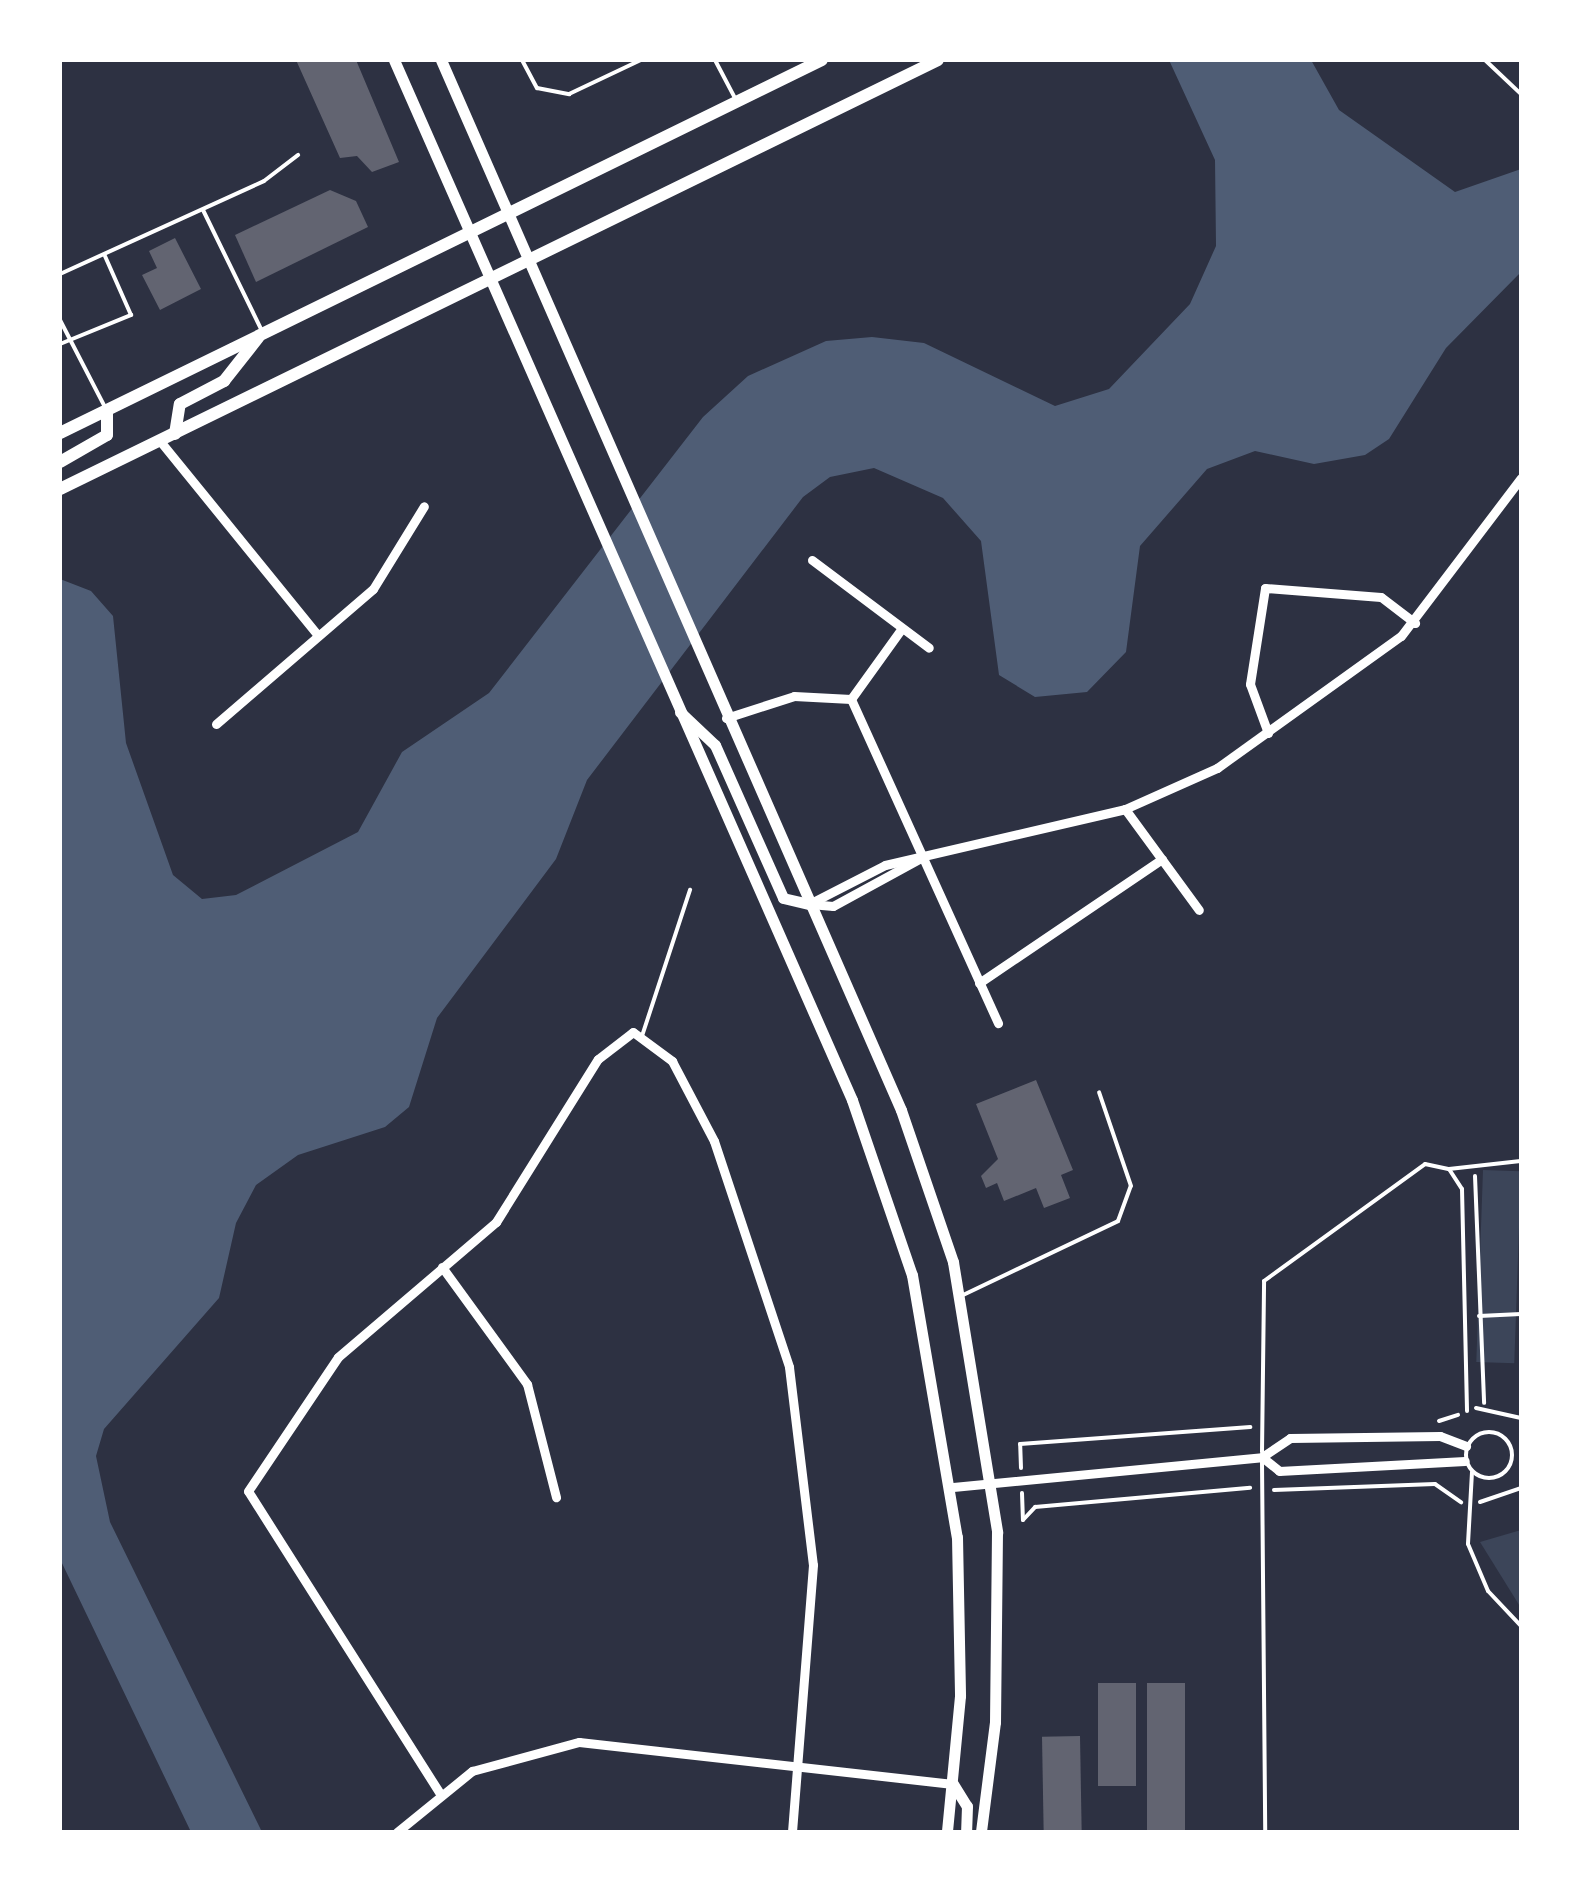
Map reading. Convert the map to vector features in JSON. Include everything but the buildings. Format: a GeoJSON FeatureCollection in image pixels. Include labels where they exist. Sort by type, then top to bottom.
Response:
{"type":"FeatureCollection","features":[{"type":"Feature","properties":{"kind":"main road"},"geometry":{"type":"LineString","coordinates":[[394,60],[875,1158],[912,1274],[953,1487],[961,1641],[954,1784],[947,1832]]}},
{"type":"Feature","properties":{"kind":"main road"},"geometry":{"type":"LineString","coordinates":[[441,60],[901,1110],[962,1296],[992,1482],[998,1642],[982,1832]]}},
{"type":"Feature","properties":{"kind":"main road"},"geometry":{"type":"LineString","coordinates":[[60,433],[822,60]]}},
{"type":"Feature","properties":{"kind":"main road"},"geometry":{"type":"LineString","coordinates":[[60,489],[530,264],[938,60]]}},
{"type":"Feature","properties":{"kind":"main road"},"geometry":{"type":"LineString","coordinates":[[174,434],[180,404],[224,382],[262,332]]}},
{"type":"Feature","properties":{"kind":"main road"},"geometry":{"type":"LineString","coordinates":[[60,462],[107,436],[107,410]]}},
{"type":"Feature","properties":{"kind":"main road"},"geometry":{"type":"LineString","coordinates":[[680,712],[714,744],[783,898],[809,904]]}},
{"type":"Feature","properties":{"kind":"main road"},"geometry":{"type":"LineString","coordinates":[[954,1784],[967,1806],[966,1832]]}},
{"type":"Feature","properties":{"kind":"street"},"geometry":{"type":"LineString","coordinates":[[160,441],[317,634]]}},
{"type":"Feature","properties":{"kind":"street"},"geometry":{"type":"LineString","coordinates":[[809,904],[923,856],[1124,809],[1217,768],[1415,622],[1521,478]]}},
{"type":"Feature","properties":{"kind":"street"},"geometry":{"type":"LineString","coordinates":[[216,724],[372,589],[424,506]]}},
{"type":"Feature","properties":{"kind":"street"},"geometry":{"type":"LineString","coordinates":[[812,560],[929,648]]}},
{"type":"Feature","properties":{"kind":"street"},"geometry":{"type":"LineString","coordinates":[[1268,733],[1250,684],[1264,588],[1381,597],[1415,622]]}},
{"type":"Feature","properties":{"kind":"street"},"geometry":{"type":"LineString","coordinates":[[851,699],[902,628]]}},
{"type":"Feature","properties":{"kind":"street"},"geometry":{"type":"LineString","coordinates":[[726,718],[794,696],[851,699]]}},
{"type":"Feature","properties":{"kind":"street"},"geometry":{"type":"LineString","coordinates":[[851,699],[998,1023]]}},
{"type":"Feature","properties":{"kind":"street"},"geometry":{"type":"LineString","coordinates":[[1124,809],[1199,910]]}},
{"type":"Feature","properties":{"kind":"street"},"geometry":{"type":"LineString","coordinates":[[809,904],[863,894],[923,856]]}},
{"type":"Feature","properties":{"kind":"street"},"geometry":{"type":"LineString","coordinates":[[980,983],[1162,859]]}},
{"type":"Feature","properties":{"kind":"street"},"geometry":{"type":"LineString","coordinates":[[440,1792],[248,1491],[338,1356],[496,1222],[598,1059],[637,1034],[672,1062],[714,1141],[789,1367],[813,1565],[802,1768],[792,1832]]}},
{"type":"Feature","properties":{"kind":"street"},"geometry":{"type":"LineString","coordinates":[[442,1267],[527,1384],[556,1497]]}},
{"type":"Feature","properties":{"kind":"street"},"geometry":{"type":"LineString","coordinates":[[953,1487],[1262,1457],[1290,1438],[1440,1436],[1466,1446]]}},
{"type":"Feature","properties":{"kind":"street"},"geometry":{"type":"LineString","coordinates":[[1262,1457],[1278,1472],[1465,1461]]}},
{"type":"Feature","properties":{"kind":"street"},"geometry":{"type":"LineString","coordinates":[[397,1832],[440,1792],[512,1754],[579,1742],[954,1784]]}},
{"type":"Feature","properties":{"kind":"lane"},"geometry":{"type":"LineString","coordinates":[[522,60],[538,88],[569,94],[641,60]]}},
{"type":"Feature","properties":{"kind":"lane"},"geometry":{"type":"LineString","coordinates":[[715,60],[736,101]]}},
{"type":"Feature","properties":{"kind":"lane"},"geometry":{"type":"LineString","coordinates":[[1485,60],[1521,94]]}},
{"type":"Feature","properties":{"kind":"lane"},"geometry":{"type":"LineString","coordinates":[[60,274],[203,210],[298,155]]}},
{"type":"Feature","properties":{"kind":"lane"},"geometry":{"type":"LineString","coordinates":[[203,210],[262,332]]}},
{"type":"Feature","properties":{"kind":"lane"},"geometry":{"type":"LineString","coordinates":[[60,344],[130,315],[105,256]]}},
{"type":"Feature","properties":{"kind":"lane"},"geometry":{"type":"LineString","coordinates":[[60,320],[107,410]]}},
{"type":"Feature","properties":{"kind":"lane"},"geometry":{"type":"LineString","coordinates":[[637,1034],[690,890]]}},
{"type":"Feature","properties":{"kind":"lane"},"geometry":{"type":"LineString","coordinates":[[962,1296],[1118,1221],[1130,1176],[1099,1092]]}},
{"type":"Feature","properties":{"kind":"lane"},"geometry":{"type":"LineString","coordinates":[[1265,1832],[1264,1281],[1411,1169],[1521,1161]]}},
{"type":"Feature","properties":{"kind":"lane"},"geometry":{"type":"LineString","coordinates":[[1449,1169],[1462,1189],[1467,1411]]}},
{"type":"Feature","properties":{"kind":"lane"},"geometry":{"type":"LineString","coordinates":[[1472,1472],[1498,1476],[1512,1454],[1488,1431],[1466,1446],[1465,1461],[1472,1472],[1468,1544],[1488,1591],[1521,1626]]}},
{"type":"Feature","properties":{"kind":"path"},"geometry":{"type":"LineString","coordinates":[[1471,1162],[1481,1401],[1521,1418]]}},
{"type":"Feature","properties":{"kind":"path"},"geometry":{"type":"LineString","coordinates":[[1480,1316],[1521,1314]]}},
{"type":"Feature","properties":{"kind":"shaded area"},"geometry":{"type":"Polygon","coordinates":[[[1169,60],[1311,60],[1339,110],[1455,192],[1521,169],[1521,272],[1446,348],[1389,439],[1365,455],[1314,464],[1255,451],[1207,469],[1140,546],[1126,652],[1087,692],[1035,697],[999,675],[981,541],[943,498],[874,468],[830,477],[803,497],[587,780],[556,859],[437,1018],[409,1107],[385,1127],[298,1155],[256,1185],[236,1223],[219,1298],[104,1429],[96,1456],[110,1522],[262,1832],[191,1832],[60,1559],[60,579],[91,591],[113,616],[126,743],[173,875],[202,899],[236,895],[358,832],[402,752],[489,693],[703,417],[748,376],[826,341],[872,337],[924,343],[1055,406],[1109,389],[1190,304],[1216,246],[1215,160],[1169,60]]]}},
{"type":"Feature","properties":{"kind":"shaded area"},"geometry":{"type":"Polygon","coordinates":[[[1483,1170],[1521,1171],[1514,1363],[1476,1362],[1483,1170]]]}},
{"type":"Feature","properties":{"kind":"shaded area"},"geometry":{"type":"Polygon","coordinates":[[[1521,1530],[1521,1608],[1480,1542],[1521,1530]]]}}]}
